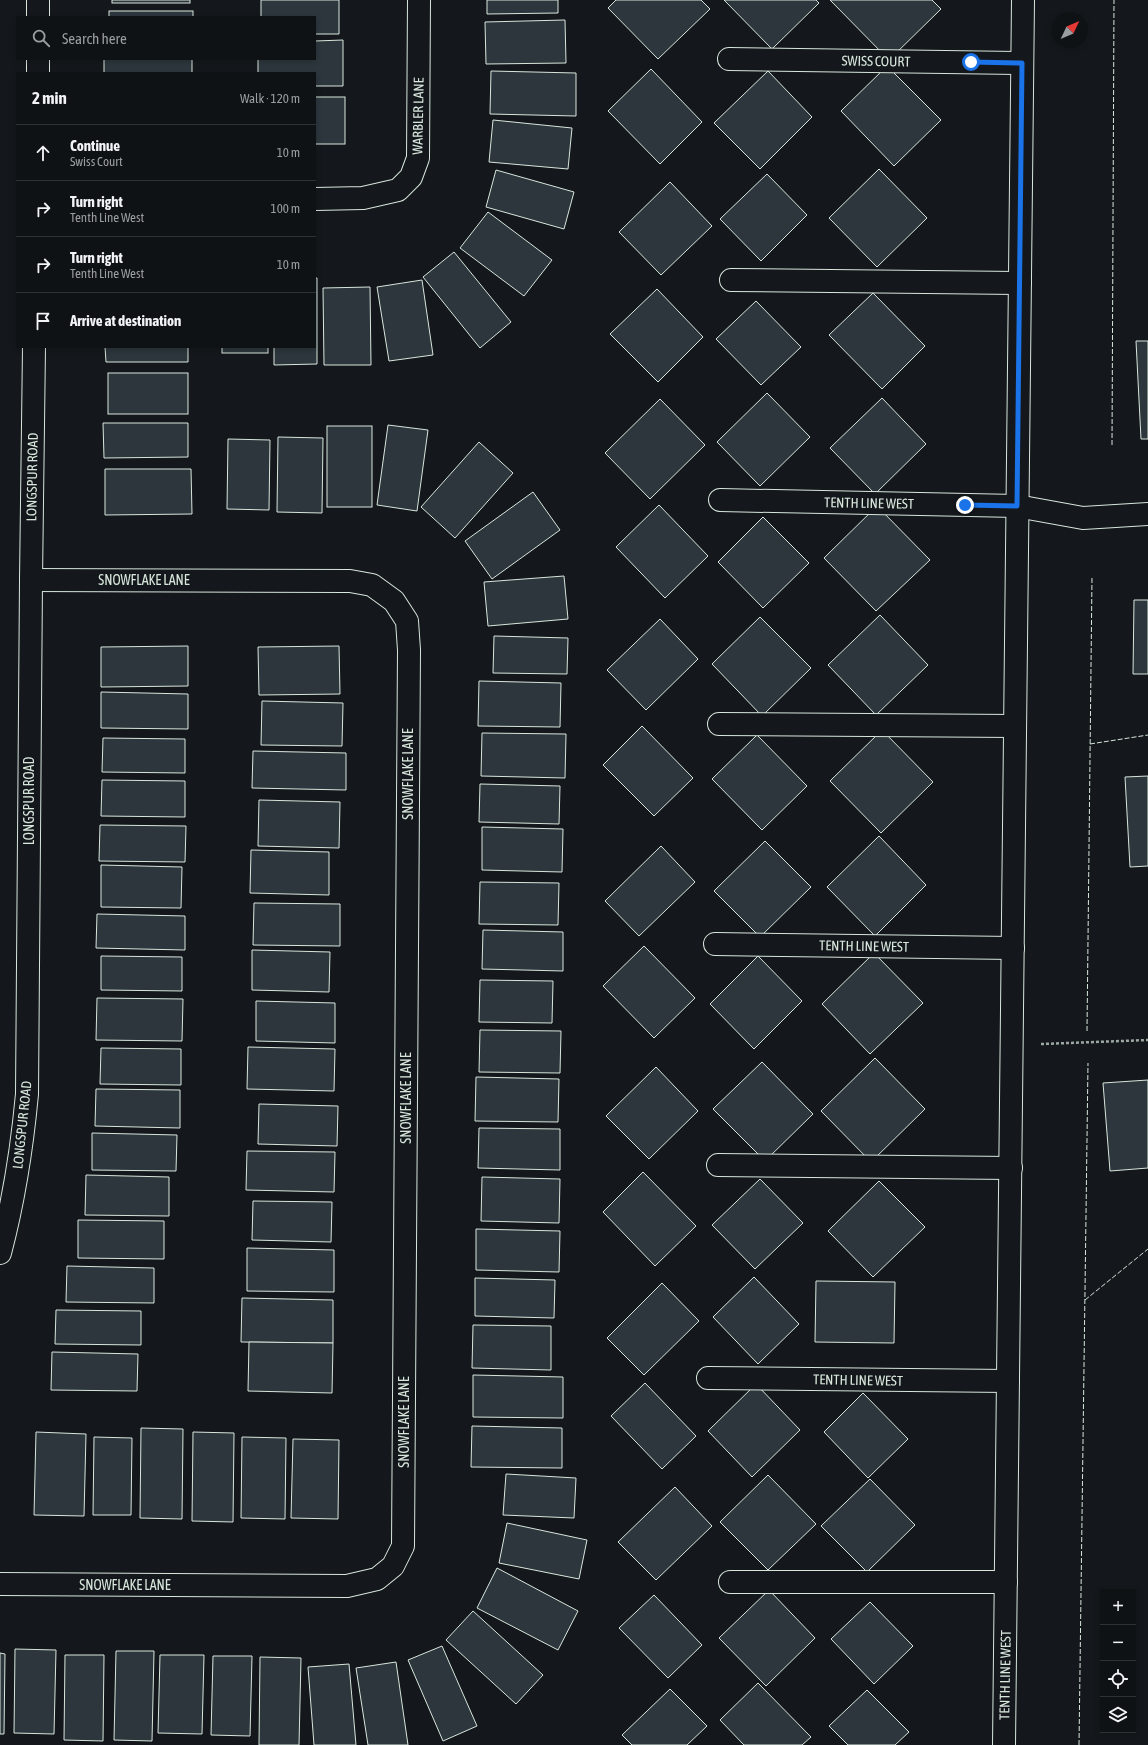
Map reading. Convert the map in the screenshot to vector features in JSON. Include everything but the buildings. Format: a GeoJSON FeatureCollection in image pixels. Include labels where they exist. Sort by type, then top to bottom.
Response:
{"type":"FeatureCollection","features":[{"type":"Feature","properties":{"kind":"street"},"geometry":{"type":"LineString","coordinates":[[38,0],[38,16]]}},
{"type":"Feature","properties":{"kind":"street","name":"WARBLER LANE"},"geometry":{"type":"LineString","coordinates":[[316,199],[363,198],[398,190],[411,177],[418,158],[419,0]]}},
{"type":"Feature","properties":{"kind":"street","name":"TENTH LINE WEST"},"geometry":{"type":"LineString","coordinates":[[1004,1745],[1023,0]]}},
{"type":"Feature","properties":{"kind":"street","name":"SWISS COURT"},"geometry":{"type":"LineString","coordinates":[[729,59],[1022,63]]}},
{"type":"Feature","properties":{"kind":"street"},"geometry":{"type":"LineString","coordinates":[[38,60],[38,72]]}},
{"type":"Feature","properties":{"kind":"street"},"geometry":{"type":"LineString","coordinates":[[731,280],[1020,283]]}},
{"type":"Feature","properties":{"kind":"street","name":"LONGSPUR ROAD"},"geometry":{"type":"LineString","coordinates":[[0,1253],[12,1209],[20,1164],[28,1094],[34,348]]}},
{"type":"Feature","properties":{"kind":"street","name":"TENTH LINE WEST"},"geometry":{"type":"LineString","coordinates":[[720,500],[1017,506]]}},
{"type":"Feature","properties":{"kind":"street"},"geometry":{"type":"LineString","coordinates":[[1017,506],[1083,518],[1148,514]]}},
{"type":"Feature","properties":{"kind":"street","name":"SNOWFLAKE LANE"},"geometry":{"type":"LineString","coordinates":[[0,1584],[347,1586],[376,1579],[393,1566],[403,1546],[409,650],[407,621],[394,601],[372,585],[350,581],[31,580]]}},
{"type":"Feature","properties":{"kind":"street"},"geometry":{"type":"LineString","coordinates":[[719,724],[1015,726]]}},
{"type":"Feature","properties":{"kind":"street","name":"TENTH LINE WEST"},"geometry":{"type":"LineString","coordinates":[[715,944],[1013,948]]}},
{"type":"Feature","properties":{"kind":"street"},"geometry":{"type":"LineString","coordinates":[[718,1164],[1011,1168]]}},
{"type":"Feature","properties":{"kind":"street","name":"TENTH LINE WEST"},"geometry":{"type":"LineString","coordinates":[[708,1378],[1008,1381]]}},
{"type":"Feature","properties":{"kind":"street"},"geometry":{"type":"LineString","coordinates":[[730,1582],[1006,1582]]}},
{"type":"Feature","properties":{"kind":"path"},"geometry":{"type":"LineString","coordinates":[[1041,1044],[1148,1040]]}},
{"type":"Feature","properties":{"kind":"fence"},"geometry":{"type":"LineString","coordinates":[[1112,445],[1114,0]]}},
{"type":"Feature","properties":{"kind":"fence"},"geometry":{"type":"LineString","coordinates":[[1087,1031],[1092,576]]}},
{"type":"Feature","properties":{"kind":"fence"},"geometry":{"type":"LineString","coordinates":[[1090,744],[1148,735]]}},
{"type":"Feature","properties":{"kind":"fence"},"geometry":{"type":"LineString","coordinates":[[1079,1745],[1088,1063]]}},
{"type":"Feature","properties":{"kind":"fence"},"geometry":{"type":"LineString","coordinates":[[1085,1300],[1148,1249]]}},
{"type":"Feature","properties":{"kind":"route"},"geometry":{"type":"LineString","coordinates":[[965,505],[1017,506],[1022,63],[971,62]]}}]}
